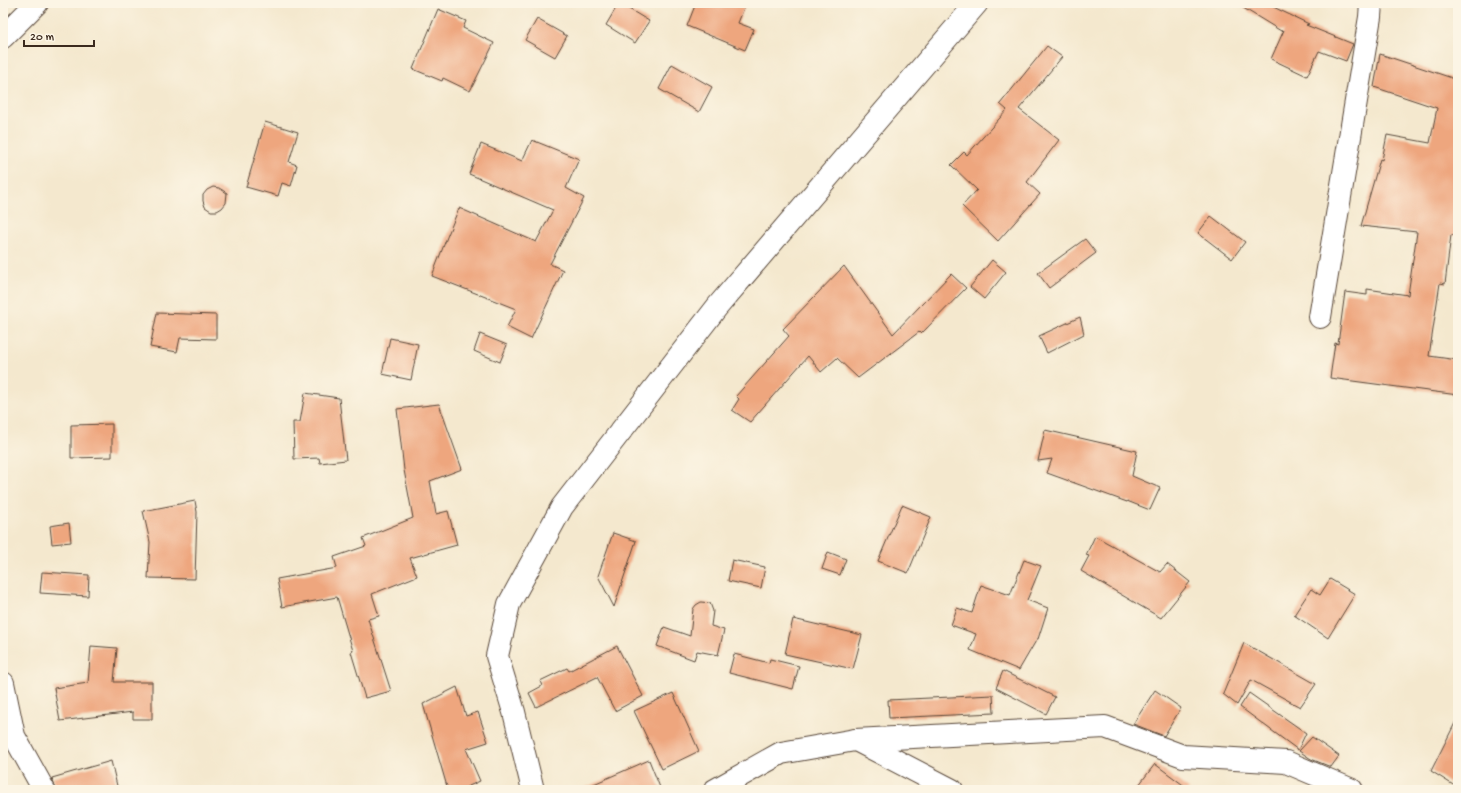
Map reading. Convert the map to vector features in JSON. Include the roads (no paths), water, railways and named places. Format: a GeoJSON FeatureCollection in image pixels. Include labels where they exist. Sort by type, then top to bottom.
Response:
{"type":"FeatureCollection","features":[{"type":"Feature","properties":{"kind":"main road"},"geometry":{"type":"LineString","coordinates":[[3,37],[37,3]]}},
{"type":"Feature","properties":{"kind":"main road"},"geometry":{"type":"LineString","coordinates":[[533,790],[514,712],[497,656],[509,604],[562,507],[717,307],[977,3]]}},
{"type":"Feature","properties":{"kind":"main road"},"geometry":{"type":"LineString","coordinates":[[1320,317],[1370,17],[1371,3]]}},
{"type":"Feature","properties":{"kind":"main road"},"geometry":{"type":"LineString","coordinates":[[3,683],[14,736],[44,790]]}},
{"type":"Feature","properties":{"kind":"main road"},"geometry":{"type":"LineString","coordinates":[[715,790],[782,754],[855,740],[1105,727],[1183,756],[1286,762],[1352,790]]}},
{"type":"Feature","properties":{"kind":"main road"},"geometry":{"type":"LineString","coordinates":[[855,740],[952,790]]}}]}
